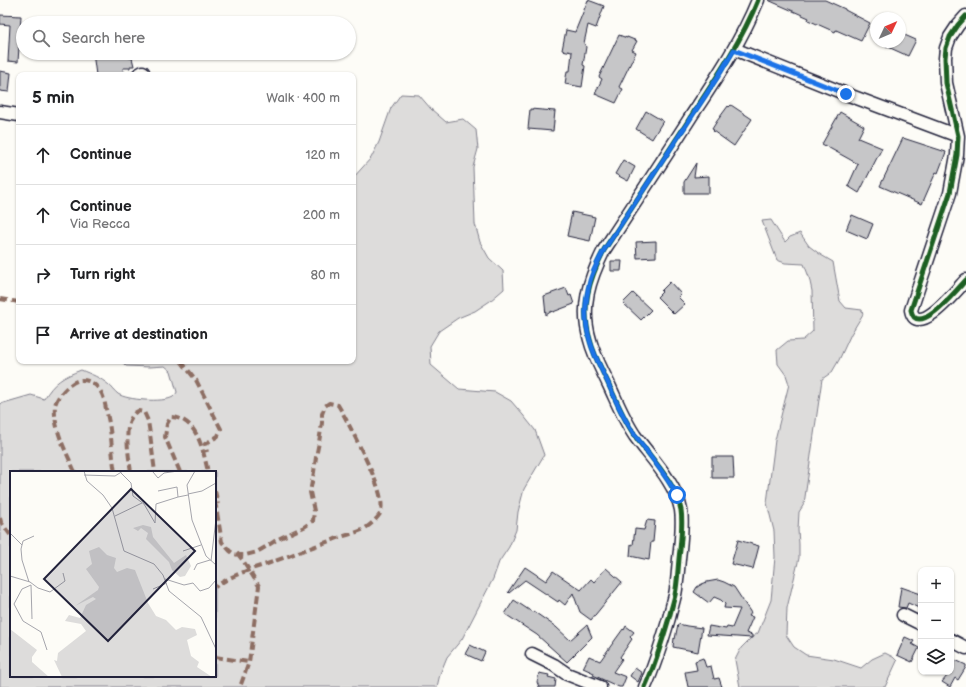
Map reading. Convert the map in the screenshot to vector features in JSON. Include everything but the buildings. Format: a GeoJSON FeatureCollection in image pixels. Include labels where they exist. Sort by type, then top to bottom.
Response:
{"type":"FeatureCollection","features":[{"type":"Feature","properties":{"kind":"street"},"geometry":{"type":"LineString","coordinates":[[645,687],[663,640],[675,594],[682,529],[681,511],[677,495],[670,483],[626,422],[595,355],[587,327],[587,296],[590,280],[604,250],[719,75],[734,50],[758,0]]}},
{"type":"Feature","properties":{"kind":"street"},"geometry":{"type":"LineString","coordinates":[[966,16],[950,37],[946,48],[945,58],[946,83],[958,136],[957,155],[950,193],[911,310],[913,316],[921,319],[936,312],[966,280]]}},
{"type":"Feature","properties":{"kind":"street"},"geometry":{"type":"LineString","coordinates":[[734,50],[958,136]]}},
{"type":"Feature","properties":{"kind":"street"},"geometry":{"type":"LineString","coordinates":[[0,112],[16,115]]}},
{"type":"Feature","properties":{"kind":"street"},"geometry":{"type":"LineString","coordinates":[[903,615],[918,622]]}},
{"type":"Feature","properties":{"kind":"street"},"geometry":{"type":"LineString","coordinates":[[954,642],[966,648]]}},
{"type":"Feature","properties":{"kind":"street"},"geometry":{"type":"LineString","coordinates":[[532,654],[554,665],[567,674],[600,687]]}},
{"type":"Feature","properties":{"kind":"street"},"geometry":{"type":"LineString","coordinates":[[651,674],[656,687]]}},
{"type":"Feature","properties":{"kind":"shaded area"},"geometry":{"type":"Polygon","coordinates":[[[401,94],[419,95],[431,109],[446,122],[463,119],[476,130],[478,149],[473,167],[475,224],[480,242],[489,258],[503,271],[504,289],[475,311],[458,318],[439,331],[430,346],[431,365],[459,389],[495,392],[511,401],[535,430],[544,455],[524,489],[518,512],[516,530],[509,547],[499,562],[493,579],[462,639],[447,657],[440,674],[437,687],[0,687],[0,404],[31,395],[44,399],[55,384],[69,375],[81,370],[103,380],[118,394],[129,398],[161,400],[173,397],[177,392],[171,371],[165,366],[126,366],[124,364],[356,364],[356,175],[371,158],[379,142],[391,108],[401,94]]]}},
{"type":"Feature","properties":{"kind":"shaded area"},"geometry":{"type":"Polygon","coordinates":[[[771,220],[785,242],[790,237],[800,233],[809,246],[833,262],[840,301],[846,308],[862,310],[863,314],[832,372],[822,379],[804,504],[799,512],[799,558],[787,608],[786,635],[794,647],[806,655],[834,659],[861,668],[872,659],[885,653],[893,657],[897,661],[885,687],[740,687],[735,660],[741,648],[758,633],[771,600],[775,557],[774,531],[767,503],[775,440],[789,384],[786,375],[778,364],[777,350],[788,341],[803,340],[813,331],[812,291],[809,277],[804,264],[785,263],[777,260],[762,221],[771,220]]]}},
{"type":"Feature","properties":{"kind":"marked path"},"geometry":{"type":"LineString","coordinates":[[0,299],[16,302]]}},
{"type":"Feature","properties":{"kind":"marked path"},"geometry":{"type":"LineString","coordinates":[[183,364],[196,380],[221,429],[218,436],[205,444],[207,452]]}},
{"type":"Feature","properties":{"kind":"marked path"},"geometry":{"type":"LineString","coordinates":[[75,471],[58,431],[55,405],[56,401],[64,390],[72,383],[80,380],[90,382],[96,386],[103,397],[108,416],[115,471]]}},
{"type":"Feature","properties":{"kind":"marked path"},"geometry":{"type":"LineString","coordinates":[[216,507],[222,542],[230,551],[239,555],[257,552],[278,539],[304,527],[313,521],[314,511],[310,492],[322,423],[322,414],[325,406],[329,403],[338,405],[344,416],[376,482],[381,500],[380,514],[362,530],[234,576],[216,586]]}},
{"type":"Feature","properties":{"kind":"marked path"},"geometry":{"type":"LineString","coordinates":[[131,471],[127,434],[130,420],[133,414],[138,411],[144,412],[148,421],[155,471]]}},
{"type":"Feature","properties":{"kind":"marked path"},"geometry":{"type":"LineString","coordinates":[[180,471],[165,437],[167,424],[171,417],[180,419],[193,429],[198,437],[208,471]]}},
{"type":"Feature","properties":{"kind":"marked path"},"geometry":{"type":"LineString","coordinates":[[216,495],[218,504]]}},
{"type":"Feature","properties":{"kind":"marked path"},"geometry":{"type":"LineString","coordinates":[[0,518],[1,522],[10,535]]}},
{"type":"Feature","properties":{"kind":"marked path"},"geometry":{"type":"LineString","coordinates":[[237,553],[259,586],[249,662],[240,687]]}},
{"type":"Feature","properties":{"kind":"marked path"},"geometry":{"type":"LineString","coordinates":[[216,657],[249,662]]}},
{"type":"Feature","properties":{"kind":"cycle path"},"geometry":{"type":"LineString","coordinates":[[645,687],[661,645],[675,595],[681,535],[681,510],[674,490],[627,424],[592,346],[587,328],[586,305],[590,283],[604,250],[727,60],[744,31],[758,0]]}},
{"type":"Feature","properties":{"kind":"cycle path"},"geometry":{"type":"LineString","coordinates":[[966,16],[950,37],[946,48],[946,83],[958,136],[957,155],[950,193],[911,310],[915,318],[921,319],[929,316],[938,309],[966,280]]}},
{"type":"Feature","properties":{"kind":"route"},"geometry":{"type":"LineString","coordinates":[[677,495],[626,422],[595,355],[587,327],[587,296],[590,280],[604,250],[734,50],[846,94]]}}]}
